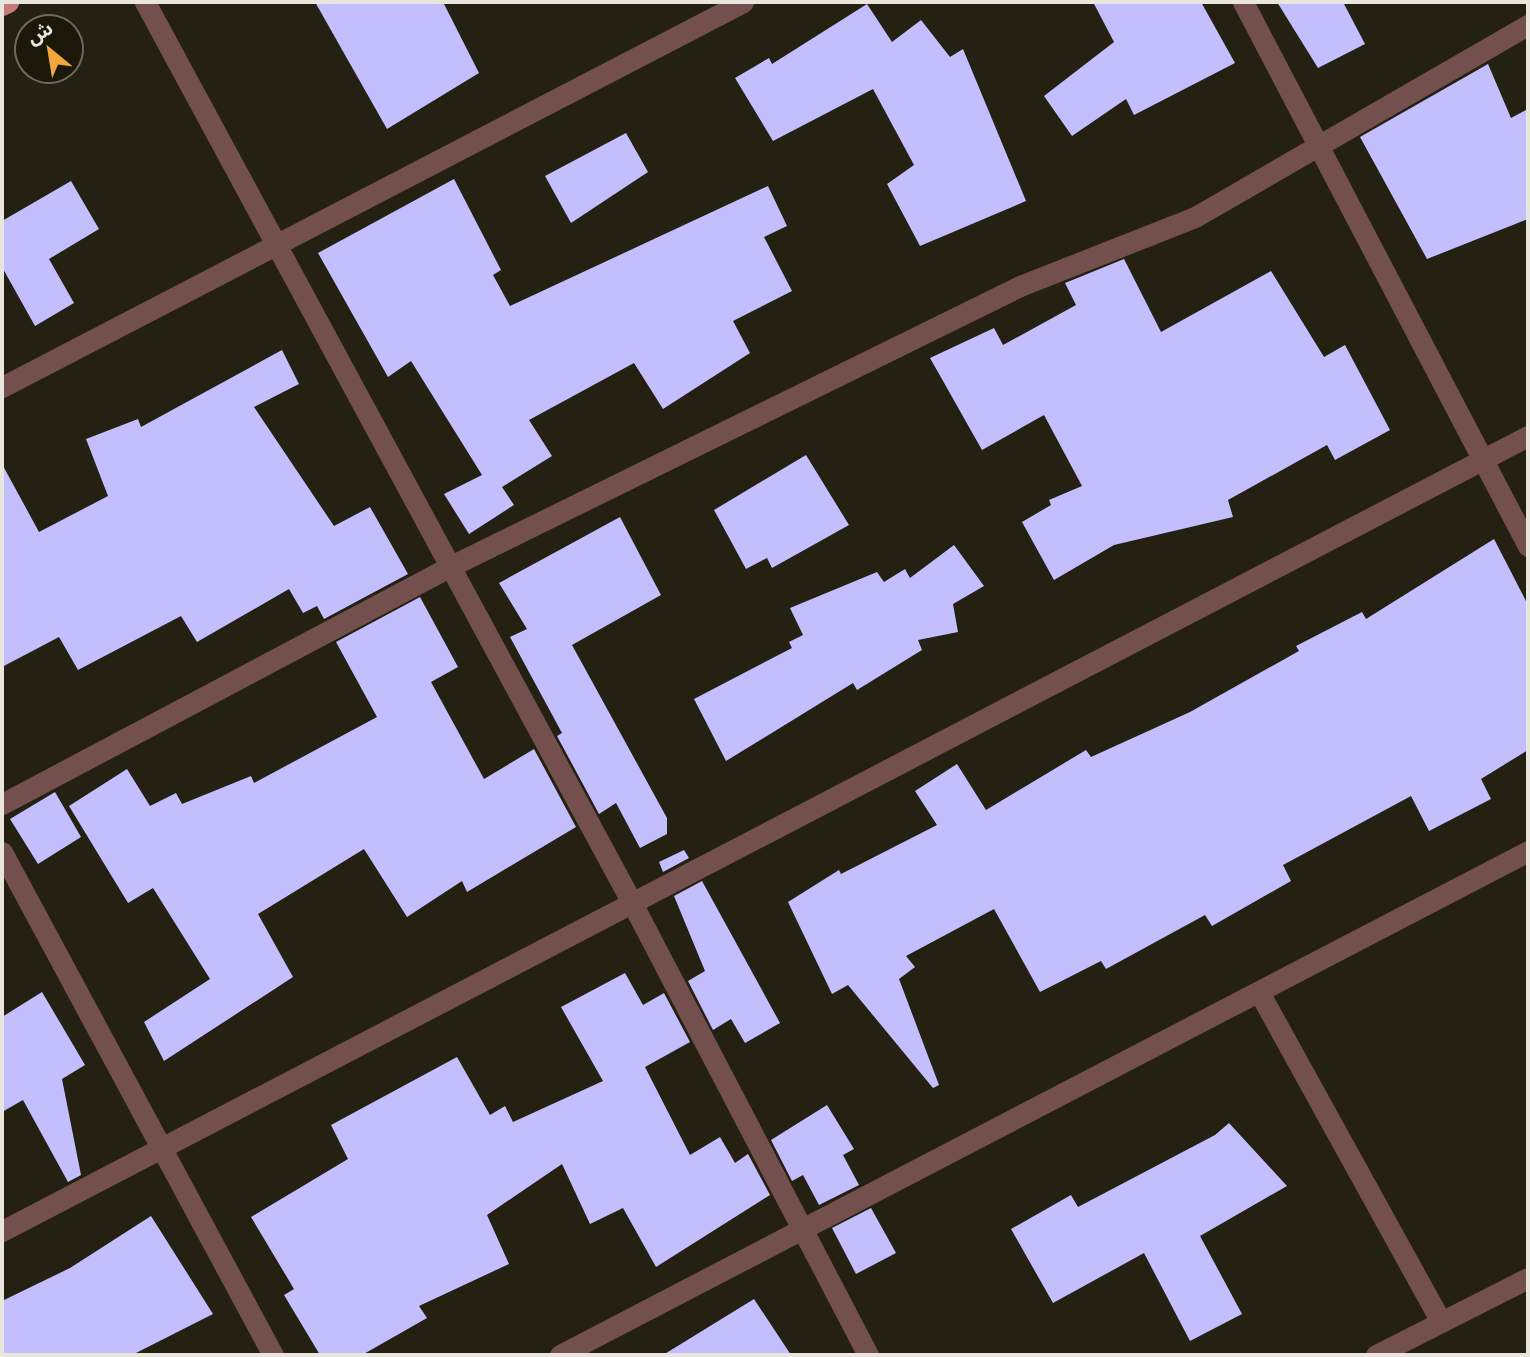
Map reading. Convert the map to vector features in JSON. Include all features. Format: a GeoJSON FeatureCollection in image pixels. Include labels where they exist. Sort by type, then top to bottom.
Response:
{"type":"FeatureCollection","features":[{"type":"Feature","properties":{"kind":"main road"},"geometry":{"type":"LineString","coordinates":[[2,5],[8,2]]}},
{"type":"Feature","properties":{"kind":"street"},"geometry":{"type":"LineString","coordinates":[[145,2],[631,901],[868,1355]]}},
{"type":"Feature","properties":{"kind":"street"},"geometry":{"type":"LineString","coordinates":[[2,387],[274,243],[743,2]]}},
{"type":"Feature","properties":{"kind":"street"},"geometry":{"type":"LineString","coordinates":[[1243,2],[1321,145],[1528,546]]}},
{"type":"Feature","properties":{"kind":"street"},"geometry":{"type":"LineString","coordinates":[[2,804],[449,567],[1020,286],[1195,217],[1528,25]]}},
{"type":"Feature","properties":{"kind":"street"},"geometry":{"type":"LineString","coordinates":[[2,1231],[1528,436]]}},
{"type":"Feature","properties":{"kind":"street"},"geometry":{"type":"LineString","coordinates":[[560,1355],[800,1226],[1259,992],[1528,851]]}},
{"type":"Feature","properties":{"kind":"street"},"geometry":{"type":"LineString","coordinates":[[2,852],[164,1146],[273,1355]]}},
{"type":"Feature","properties":{"kind":"street"},"geometry":{"type":"LineString","coordinates":[[1259,992],[1441,1322]]}},
{"type":"Feature","properties":{"kind":"street"},"geometry":{"type":"LineString","coordinates":[[1376,1355],[1528,1278]]}},
{"type":"Feature","properties":{"kind":"building"},"geometry":{"type":"Polygon","coordinates":[[[315,2],[443,2],[479,73],[387,129],[315,2]]]}},
{"type":"Feature","properties":{"kind":"building"},"geometry":{"type":"Polygon","coordinates":[[[1093,2],[1201,2],[1235,63],[1134,115],[1126,99],[1072,136],[1044,96],[1114,42],[1093,2]]]}},
{"type":"Feature","properties":{"kind":"building"},"geometry":{"type":"Polygon","coordinates":[[[1277,2],[1343,2],[1365,44],[1318,68],[1277,2]]]}},
{"type":"Feature","properties":{"kind":"building"},"geometry":{"type":"Polygon","coordinates":[[[867,4],[892,42],[921,20],[950,57],[963,49],[1026,201],[920,246],[887,184],[914,165],[873,89],[773,141],[735,78],[769,58],[772,64],[867,4]]]}},
{"type":"Feature","properties":{"kind":"building"},"geometry":{"type":"Polygon","coordinates":[[[1488,64],[1511,118],[1528,109],[1528,219],[1427,259],[1360,137],[1488,64]]]}},
{"type":"Feature","properties":{"kind":"building"},"geometry":{"type":"Polygon","coordinates":[[[626,133],[648,172],[571,223],[545,176],[626,133]]]}},
{"type":"Feature","properties":{"kind":"building"},"geometry":{"type":"Polygon","coordinates":[[[454,179],[501,270],[493,275],[510,306],[768,186],[787,226],[764,237],[792,291],[733,321],[750,353],[663,409],[634,363],[529,420],[552,456],[502,487],[514,505],[469,534],[444,494],[482,475],[411,361],[388,377],[318,253],[454,179]]]}},
{"type":"Feature","properties":{"kind":"building"},"geometry":{"type":"Polygon","coordinates":[[[71,181],[99,229],[49,259],[74,303],[35,326],[2,267],[2,221],[71,181]]]}},
{"type":"Feature","properties":{"kind":"building"},"geometry":{"type":"Polygon","coordinates":[[[1124,259],[1161,332],[1271,271],[1324,357],[1345,345],[1390,430],[1335,460],[1327,445],[1228,500],[1233,517],[1114,545],[1054,580],[1022,522],[1051,505],[1049,500],[1082,486],[1044,415],[982,450],[930,358],[994,328],[1003,345],[1076,305],[1065,283],[1124,259]]]}},
{"type":"Feature","properties":{"kind":"building"},"geometry":{"type":"Polygon","coordinates":[[[282,350],[299,384],[254,407],[334,526],[370,507],[408,574],[324,619],[317,606],[303,613],[289,589],[197,642],[181,616],[78,670],[59,637],[2,667],[2,464],[39,532],[108,496],[86,439],[138,419],[141,427],[282,350]]]}},
{"type":"Feature","properties":{"kind":"building"},"geometry":{"type":"Polygon","coordinates":[[[806,455],[849,525],[772,568],[767,558],[746,569],[714,510],[806,455]]]}},
{"type":"Feature","properties":{"kind":"building"},"geometry":{"type":"Polygon","coordinates":[[[620,517],[661,595],[572,645],[667,818],[667,834],[640,848],[616,803],[599,814],[557,736],[562,733],[510,637],[527,629],[499,583],[620,517]]]}},
{"type":"Feature","properties":{"kind":"building"},"geometry":{"type":"Polygon","coordinates":[[[1494,539],[1528,605],[1528,750],[1481,779],[1491,799],[1429,831],[1411,796],[1283,865],[1291,881],[1212,926],[1205,915],[1106,969],[1101,961],[1040,992],[994,909],[906,956],[915,967],[899,979],[939,1085],[933,1088],[848,985],[832,994],[788,902],[839,870],[841,874],[937,825],[915,791],[957,764],[986,810],[1086,750],[1091,757],[1190,712],[1299,651],[1296,646],[1362,612],[1366,619],[1494,539]]]}},
{"type":"Feature","properties":{"kind":"building"},"geometry":{"type":"Polygon","coordinates":[[[954,545],[984,586],[953,604],[958,632],[918,640],[922,650],[857,690],[853,683],[726,761],[694,699],[792,648],[789,642],[803,635],[790,608],[877,572],[884,582],[905,569],[910,578],[954,545]]]}},
{"type":"Feature","properties":{"kind":"building"},"geometry":{"type":"Polygon","coordinates":[[[420,597],[458,667],[431,682],[484,779],[534,749],[576,827],[467,892],[462,881],[407,917],[364,849],[258,914],[293,977],[164,1061],[144,1022],[210,979],[153,888],[128,903],[69,806],[127,769],[150,806],[176,793],[182,804],[251,776],[254,783],[377,717],[336,642],[420,597]]]}},
{"type":"Feature","properties":{"kind":"building"},"geometry":{"type":"Polygon","coordinates":[[[55,792],[81,837],[38,864],[10,819],[55,792]]]}},
{"type":"Feature","properties":{"kind":"building"},"geometry":{"type":"Polygon","coordinates":[[[684,850],[689,858],[663,872],[659,862],[684,850]]]}},
{"type":"Feature","properties":{"kind":"building"},"geometry":{"type":"Polygon","coordinates":[[[702,881],[780,1023],[745,1043],[731,1019],[713,1030],[688,981],[705,971],[674,896],[702,881]]]}},
{"type":"Feature","properties":{"kind":"building"},"geometry":{"type":"Polygon","coordinates":[[[625,973],[643,1005],[664,993],[690,1042],[645,1067],[690,1155],[720,1137],[735,1163],[748,1154],[770,1195],[656,1267],[623,1208],[590,1224],[562,1164],[487,1215],[509,1264],[419,1306],[427,1318],[362,1355],[320,1355],[284,1295],[294,1289],[251,1217],[348,1159],[331,1125],[457,1057],[490,1115],[505,1106],[513,1122],[603,1081],[561,1007],[625,973]]]}},
{"type":"Feature","properties":{"kind":"building"},"geometry":{"type":"Polygon","coordinates":[[[42,992],[85,1065],[62,1079],[81,1175],[68,1182],[23,1100],[2,1112],[2,1017],[42,992]]]}},
{"type":"Feature","properties":{"kind":"building"},"geometry":{"type":"Polygon","coordinates":[[[827,1105],[854,1149],[843,1155],[859,1185],[819,1205],[803,1175],[792,1181],[771,1140],[827,1105]]]}},
{"type":"Feature","properties":{"kind":"building"},"geometry":{"type":"Polygon","coordinates":[[[1229,1123],[1287,1186],[1200,1236],[1242,1314],[1190,1341],[1144,1253],[1053,1303],[1011,1229],[1071,1195],[1078,1207],[1215,1135],[1229,1123]]]}},
{"type":"Feature","properties":{"kind":"building"},"geometry":{"type":"Polygon","coordinates":[[[871,1208],[896,1253],[856,1274],[832,1228],[871,1208]]]}},
{"type":"Feature","properties":{"kind":"building"},"geometry":{"type":"Polygon","coordinates":[[[151,1216],[213,1314],[132,1355],[2,1355],[2,1301],[70,1268],[151,1216]]]}},
{"type":"Feature","properties":{"kind":"building"},"geometry":{"type":"Polygon","coordinates":[[[754,1299],[791,1355],[663,1355],[754,1299]]]}}]}
